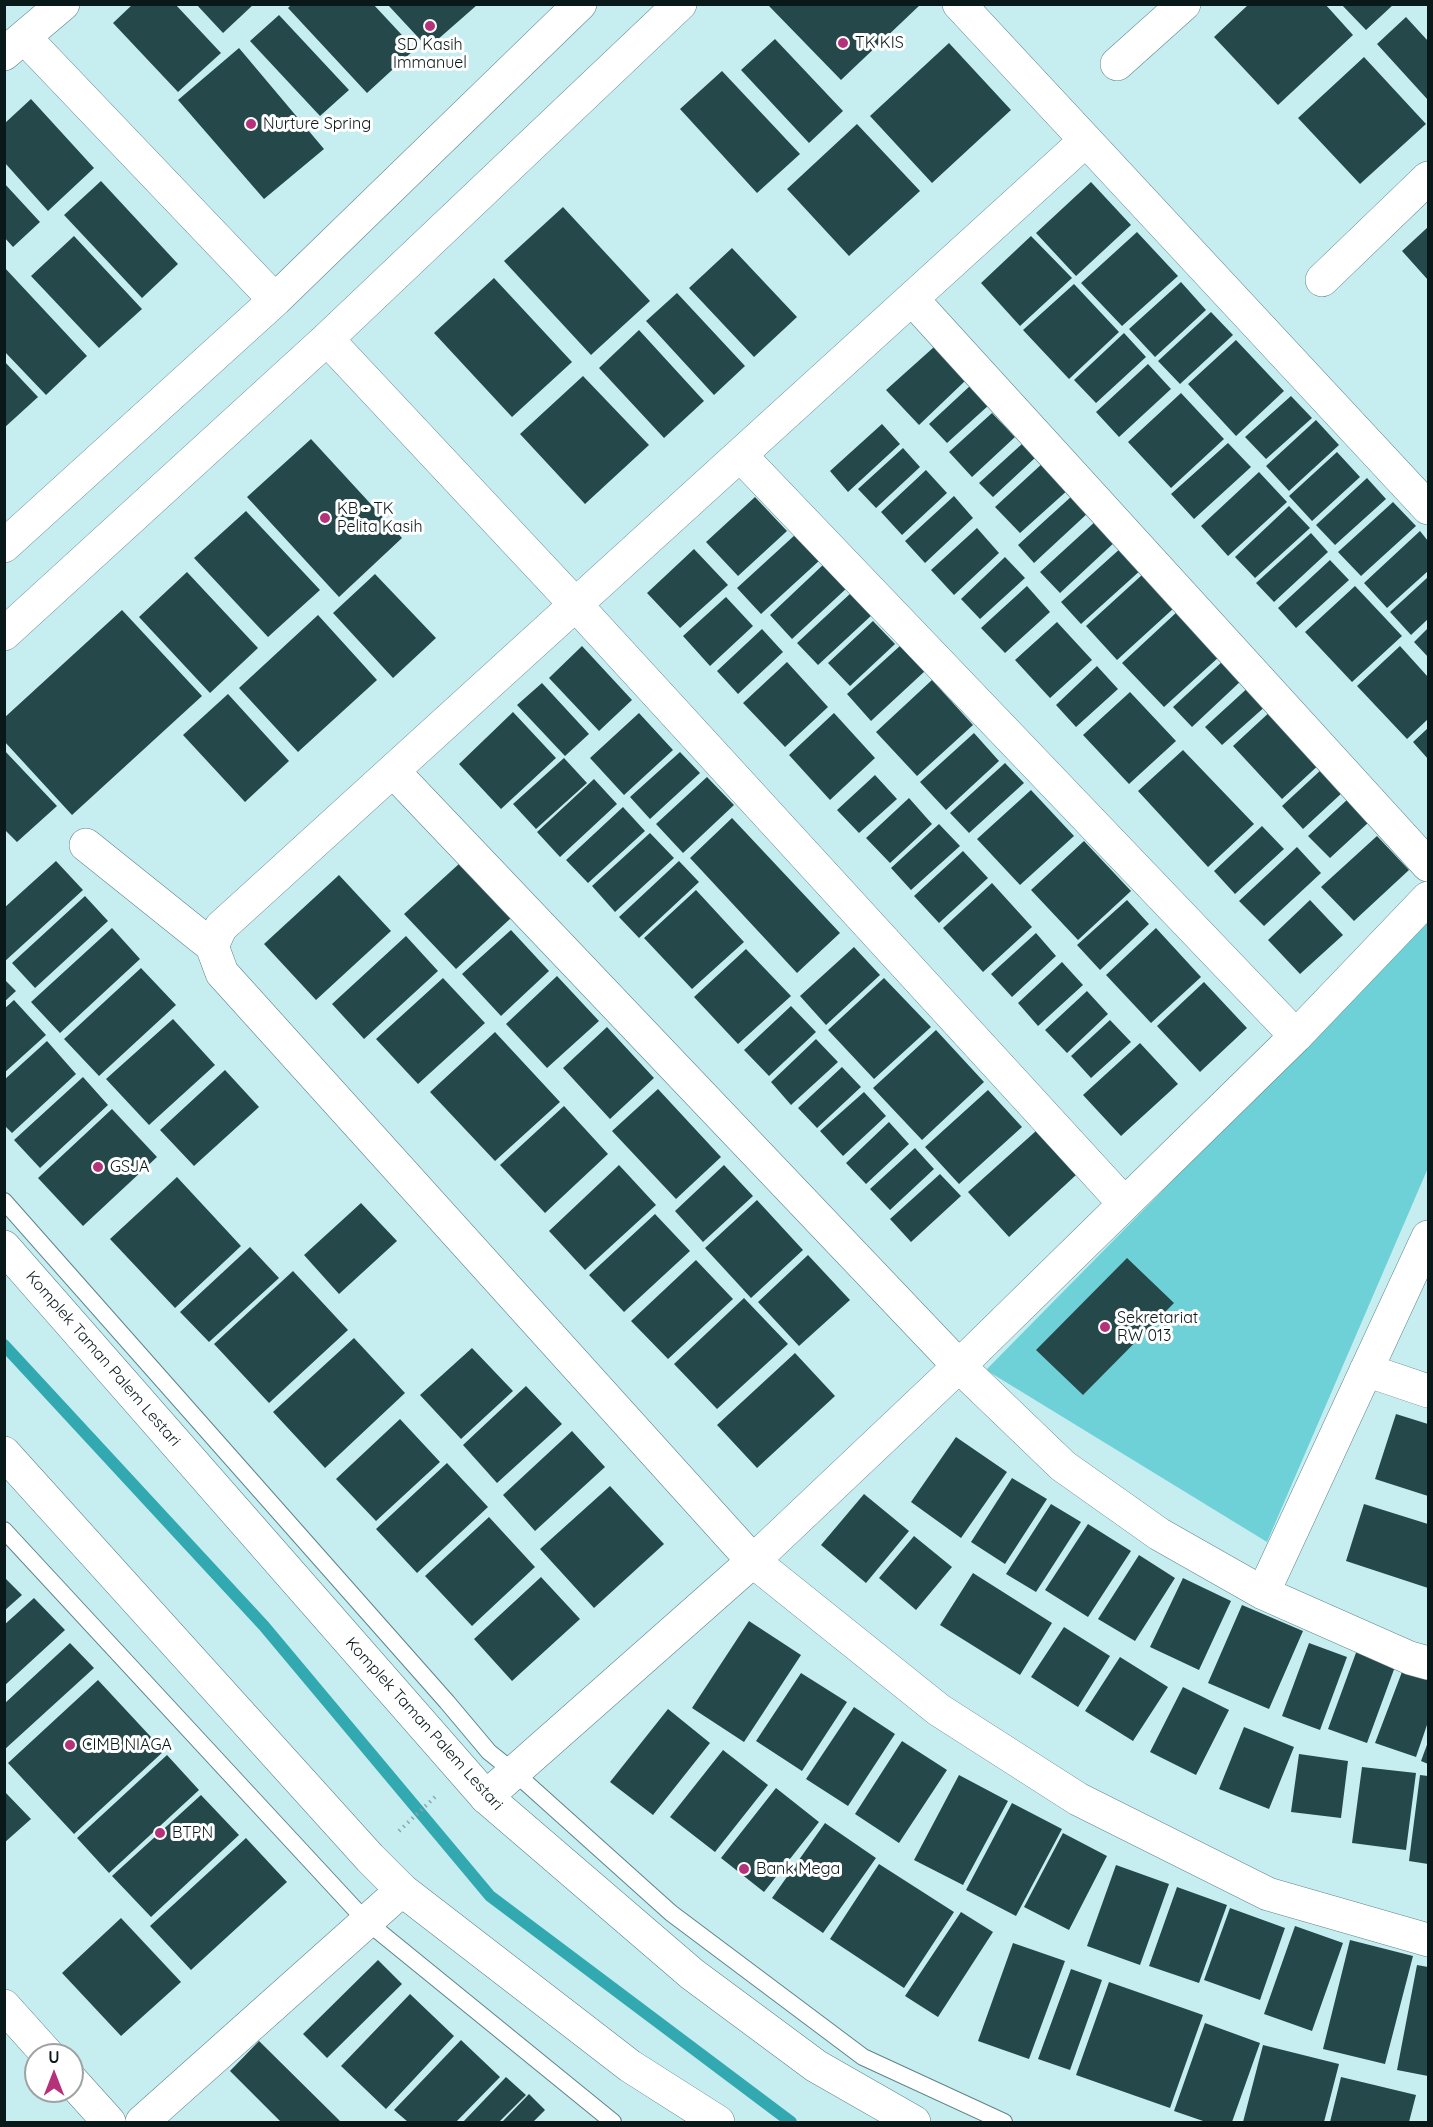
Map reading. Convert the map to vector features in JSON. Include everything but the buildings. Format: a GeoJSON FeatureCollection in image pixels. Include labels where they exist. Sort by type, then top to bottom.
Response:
{"type":"FeatureCollection","features":[{"type":"Feature","properties":{"kind":"street"},"geometry":{"type":"LineString","coordinates":[[63,4],[14,46],[275,300]]}},
{"type":"Feature","properties":{"kind":"street"},"geometry":{"type":"LineString","coordinates":[[4,546],[275,300],[580,4]]}},
{"type":"Feature","properties":{"kind":"street"},"geometry":{"type":"LineString","coordinates":[[4,634],[327,339],[681,4]]}},
{"type":"Feature","properties":{"kind":"street"},"geometry":{"type":"LineString","coordinates":[[959,4],[1428,508]]}},
{"type":"Feature","properties":{"kind":"street"},"geometry":{"type":"LineString","coordinates":[[1117,64],[1184,4]]}},
{"type":"Feature","properties":{"kind":"street"},"geometry":{"type":"LineString","coordinates":[[212,946],[221,927],[1086,141]]}},
{"type":"Feature","properties":{"kind":"street"},"geometry":{"type":"LineString","coordinates":[[1322,280],[1428,178]]}},
{"type":"Feature","properties":{"kind":"street"},"geometry":{"type":"LineString","coordinates":[[912,298],[1428,865]]}},
{"type":"Feature","properties":{"kind":"street"},"geometry":{"type":"LineString","coordinates":[[327,339],[576,605],[1124,1203]]}},
{"type":"Feature","properties":{"kind":"street"},"geometry":{"type":"LineString","coordinates":[[740,455],[1296,1036]]}},
{"type":"Feature","properties":{"kind":"street"},"geometry":{"type":"LineString","coordinates":[[393,771],[959,1366],[1063,1466],[1159,1534],[1263,1593],[1410,1658],[1428,1663]]}},
{"type":"Feature","properties":{"kind":"street"},"geometry":{"type":"LineString","coordinates":[[86,845],[212,946],[222,974],[753,1561],[939,1710],[1078,1799],[1268,1894],[1428,1941]]}},
{"type":"Feature","properties":{"kind":"street"},"geometry":{"type":"LineString","coordinates":[[486,1797],[753,1561],[959,1366],[1296,1036],[1428,898]]}},
{"type":"Feature","properties":{"kind":"street"},"geometry":{"type":"LineString","coordinates":[[1263,1593],[1428,1237]]}},
{"type":"Feature","properties":{"kind":"street","name":"Komplek Taman Palem Lestari"},"geometry":{"type":"LineString","coordinates":[[4,1247],[486,1797],[692,1974],[816,2066],[914,2122]]}},
{"type":"Feature","properties":{"kind":"street"},"geometry":{"type":"LineString","coordinates":[[1366,1370],[1428,1391]]}},
{"type":"Feature","properties":{"kind":"street"},"geometry":{"type":"LineString","coordinates":[[4,1453],[370,1858],[402,1890],[630,2066],[718,2122]]}},
{"type":"Feature","properties":{"kind":"street"},"geometry":{"type":"LineString","coordinates":[[142,2122],[402,1890]]}},
{"type":"Feature","properties":{"kind":"street"},"geometry":{"type":"LineString","coordinates":[[4,2006],[37,2043]]}},
{"type":"Feature","properties":{"kind":"street"},"geometry":{"type":"LineString","coordinates":[[84,2094],[109,2122]]}},
{"type":"Feature","properties":{"kind":"lane"},"geometry":{"type":"LineString","coordinates":[[4,1201],[489,1752],[671,1913],[863,2057],[1004,2122]]}},
{"type":"Feature","properties":{"kind":"lane"},"geometry":{"type":"LineString","coordinates":[[4,1530],[366,1921],[613,2122]]}},
{"type":"Feature","properties":{"kind":"path"},"geometry":{"type":"LineString","coordinates":[[394,1835],[443,1790]]}},
{"type":"Feature","properties":{"kind":"shaded area"},"geometry":{"type":"Polygon","coordinates":[[[1428,921],[1428,1168],[1267,1542],[986,1370],[1428,921]]]}},
{"type":"Feature","properties":{"kind":"waterway"},"geometry":{"type":"LineString","coordinates":[[4,1345],[264,1626],[490,1896],[791,2122]]}},
{"type":"Feature","properties":{"kind":"place","name":"SD Kasih Immanuel"},"geometry":{"type":"Point","coordinates":[430,26]}},
{"type":"Feature","properties":{"kind":"place","name":"TK KIS"},"geometry":{"type":"Point","coordinates":[843,43]}},
{"type":"Feature","properties":{"kind":"place","name":"Nurture Spring"},"geometry":{"type":"Point","coordinates":[251,124]}},
{"type":"Feature","properties":{"kind":"place","name":"KB - TK Pelita Kasih"},"geometry":{"type":"Point","coordinates":[325,518]}},
{"type":"Feature","properties":{"kind":"place","name":"GSJA"},"geometry":{"type":"Point","coordinates":[98,1167]}},
{"type":"Feature","properties":{"kind":"place","name":"Sekretariat RW 013"},"geometry":{"type":"Point","coordinates":[1105,1327]}},
{"type":"Feature","properties":{"kind":"place","name":"CIMB NIAGA"},"geometry":{"type":"Point","coordinates":[70,1745]}},
{"type":"Feature","properties":{"kind":"place","name":"BTPN"},"geometry":{"type":"Point","coordinates":[160,1833]}},
{"type":"Feature","properties":{"kind":"place","name":"Bank Mega"},"geometry":{"type":"Point","coordinates":[744,1869]}}]}
